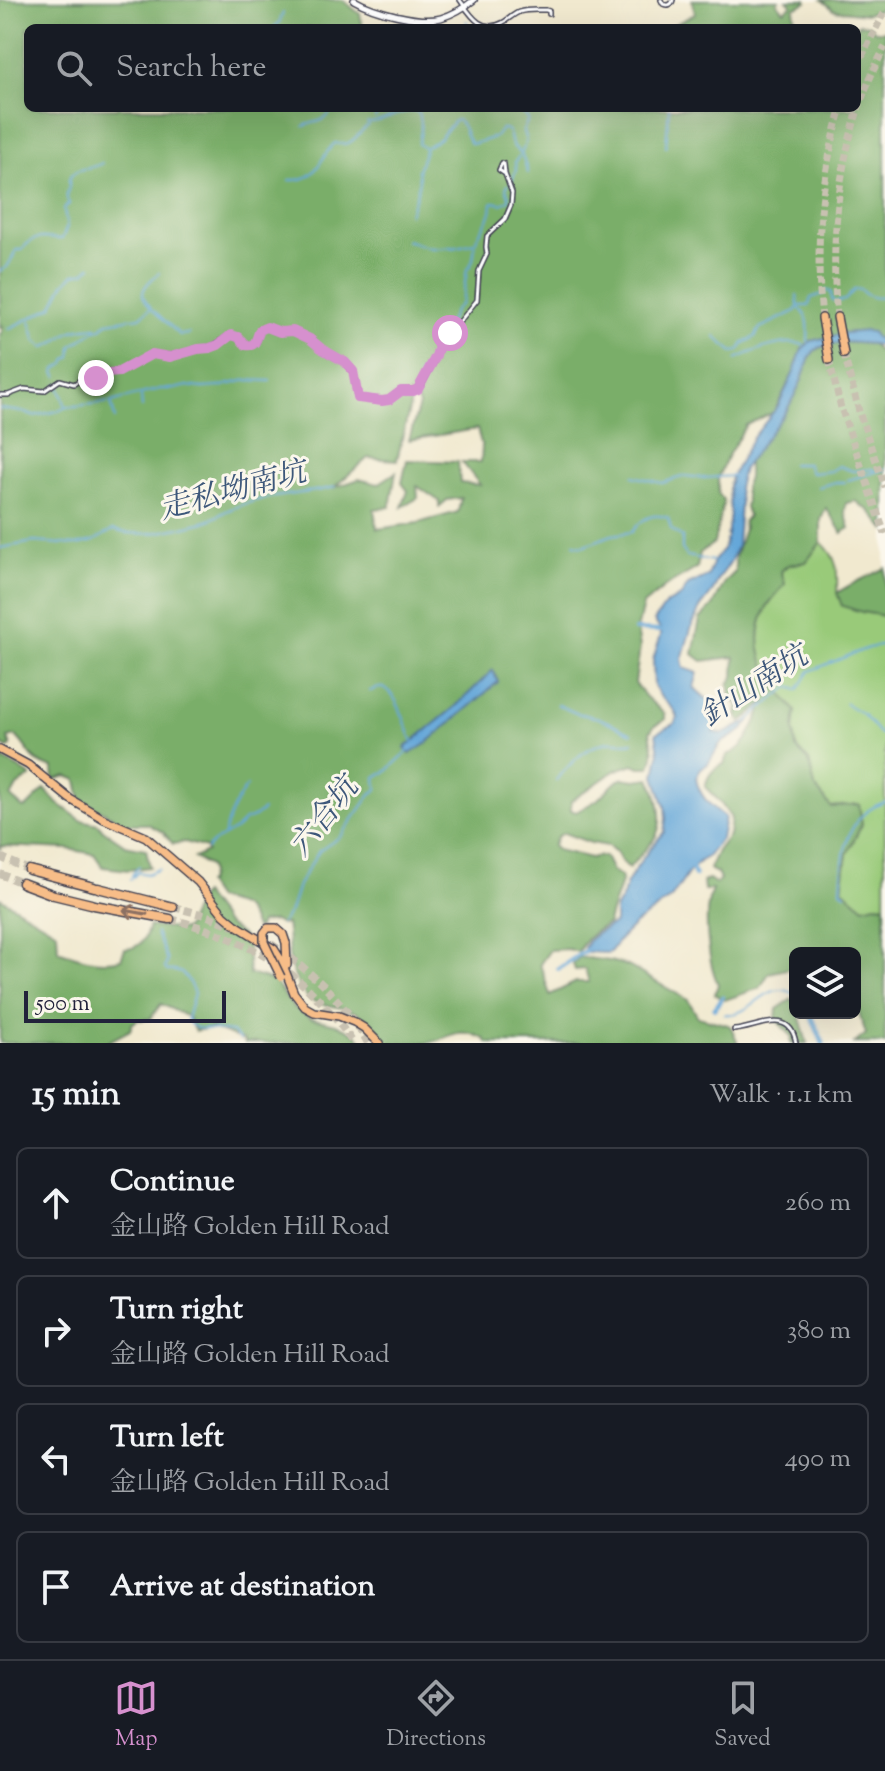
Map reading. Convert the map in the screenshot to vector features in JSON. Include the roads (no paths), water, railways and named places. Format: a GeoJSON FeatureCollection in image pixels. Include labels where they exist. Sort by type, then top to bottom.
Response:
{"type":"FeatureCollection","features":[{"type":"Feature","properties":{"kind":"highway"},"geometry":{"type":"LineString","coordinates":[[29,870],[173,907]]}},
{"type":"Feature","properties":{"kind":"highway"},"geometry":{"type":"LineString","coordinates":[[22,883],[54,895],[170,919]]}},
{"type":"Feature","properties":{"kind":"main road"},"geometry":{"type":"LineString","coordinates":[[837,317],[844,354]]}},
{"type":"Feature","properties":{"kind":"main road"},"geometry":{"type":"LineString","coordinates":[[822,318],[829,360]]}},
{"type":"Feature","properties":{"kind":"main road"},"geometry":{"type":"LineString","coordinates":[[0,750],[28,765],[70,799],[104,819],[146,837],[166,853],[198,882],[224,915],[274,949],[294,993],[308,1010]]}},
{"type":"Feature","properties":{"kind":"main road"},"geometry":{"type":"LineString","coordinates":[[294,993],[283,934],[276,928],[268,928],[264,933],[265,944],[294,1001],[308,1010],[358,1024],[379,1043]]}},
{"type":"Feature","properties":{"kind":"street"},"geometry":{"type":"LineString","coordinates":[[354,0],[421,19],[439,19],[474,0]]}},
{"type":"Feature","properties":{"kind":"street"},"geometry":{"type":"LineString","coordinates":[[460,0],[475,21],[483,24]]}},
{"type":"Feature","properties":{"kind":"street"},"geometry":{"type":"LineString","coordinates":[[661,0],[667,5],[673,0]]}},
{"type":"Feature","properties":{"kind":"street"},"geometry":{"type":"LineString","coordinates":[[497,24],[524,11],[546,10],[549,14]]}},
{"type":"Feature","properties":{"kind":"street"},"geometry":{"type":"LineString","coordinates":[[0,395],[24,389],[44,391],[58,380],[73,384],[86,376],[100,378],[122,371],[152,354],[170,357],[210,348],[231,335],[246,345],[252,345],[260,330],[267,327],[280,332],[293,331],[345,362],[353,371],[358,398],[382,401],[401,391],[416,390],[423,382],[441,341],[477,300],[479,271],[487,254],[487,236],[505,219],[511,205],[511,190],[505,174]]}},
{"type":"Feature","properties":{"kind":"street"},"geometry":{"type":"LineString","coordinates":[[734,1030],[758,1023],[785,1024],[791,1028],[796,1043]]}},
{"type":"Feature","properties":{"kind":"water"},"geometry":{"type":"Polygon","coordinates":[[[866,331],[885,340],[885,349],[872,344],[843,342],[814,351],[787,410],[743,469],[738,488],[737,546],[730,563],[700,608],[682,659],[684,668],[698,673],[694,687],[721,715],[719,725],[713,732],[723,734],[749,721],[743,730],[720,744],[696,778],[703,796],[725,817],[721,839],[707,857],[689,872],[672,897],[634,925],[610,952],[587,952],[584,948],[590,939],[615,923],[615,910],[627,883],[664,832],[665,807],[655,776],[659,754],[656,733],[674,724],[677,717],[654,686],[653,660],[661,635],[654,621],[666,604],[681,596],[688,585],[708,576],[723,549],[730,513],[731,477],[752,439],[778,406],[802,349],[811,341],[866,331]]]}},
{"type":"Feature","properties":{"kind":"water"},"geometry":{"type":"Polygon","coordinates":[[[493,670],[498,682],[410,754],[405,748],[493,670]]]}},
{"type":"Feature","properties":{"kind":"waterway"},"geometry":{"type":"LineString","coordinates":[[278,24],[283,13]]}},
{"type":"Feature","properties":{"kind":"waterway"},"geometry":{"type":"LineString","coordinates":[[304,126],[325,119],[330,112]]}},
{"type":"Feature","properties":{"kind":"waterway"},"geometry":{"type":"LineString","coordinates":[[375,118],[380,112]]}},
{"type":"Feature","properties":{"kind":"waterway"},"geometry":{"type":"LineString","coordinates":[[367,123],[403,112]]}},
{"type":"Feature","properties":{"kind":"waterway"},"geometry":{"type":"LineString","coordinates":[[418,112],[421,123],[418,144],[425,148],[457,120],[472,144],[495,137],[501,129],[505,129],[509,132],[512,145],[522,155],[528,173]]}},
{"type":"Feature","properties":{"kind":"waterway"},"geometry":{"type":"LineString","coordinates":[[522,112],[528,119],[523,131],[526,141],[522,152]]}},
{"type":"Feature","properties":{"kind":"waterway"},"geometry":{"type":"LineString","coordinates":[[666,147],[669,112]]}},
{"type":"Feature","properties":{"kind":"waterway"},"geometry":{"type":"LineString","coordinates":[[289,180],[299,180],[312,173],[335,143],[350,142],[369,125]]}},
{"type":"Feature","properties":{"kind":"waterway"},"geometry":{"type":"LineString","coordinates":[[409,214],[416,196],[418,170],[425,150]]}},
{"type":"Feature","properties":{"kind":"waterway"},"geometry":{"type":"LineString","coordinates":[[511,182],[519,156]]}},
{"type":"Feature","properties":{"kind":"waterway"},"geometry":{"type":"LineString","coordinates":[[0,271],[7,267],[17,250],[22,250],[31,241],[40,238],[62,239],[67,227],[64,209],[69,204],[67,195],[71,176],[74,172],[102,163]]}},
{"type":"Feature","properties":{"kind":"waterway"},"geometry":{"type":"LineString","coordinates":[[419,375],[427,366],[454,311],[462,303],[467,269],[472,262],[477,238],[489,218],[492,203],[502,204],[509,200],[508,185]]}},
{"type":"Feature","properties":{"kind":"waterway"},"geometry":{"type":"LineString","coordinates":[[406,240],[438,248],[474,243]]}},
{"type":"Feature","properties":{"kind":"waterway"},"geometry":{"type":"LineString","coordinates":[[8,329],[52,307],[64,284],[74,274],[85,272],[91,266]]}},
{"type":"Feature","properties":{"kind":"waterway"},"geometry":{"type":"LineString","coordinates":[[96,329],[107,322],[140,317],[151,308],[143,291],[159,273]]}},
{"type":"Feature","properties":{"kind":"waterway"},"geometry":{"type":"LineString","coordinates":[[715,337],[733,352],[739,351],[760,328],[800,306],[809,306],[811,298],[827,290],[835,302],[845,300],[855,289],[872,297],[885,297]]}},
{"type":"Feature","properties":{"kind":"waterway"},"geometry":{"type":"LineString","coordinates":[[797,295],[798,306]]}},
{"type":"Feature","properties":{"kind":"waterway"},"geometry":{"type":"LineString","coordinates":[[800,309],[807,320],[808,342]]}},
{"type":"Feature","properties":{"kind":"waterway"},"geometry":{"type":"LineString","coordinates":[[153,310],[180,335],[189,334]]}},
{"type":"Feature","properties":{"kind":"waterway"},"geometry":{"type":"LineString","coordinates":[[30,321],[36,341],[44,347],[71,331],[96,327]]}},
{"type":"Feature","properties":{"kind":"waterway"},"geometry":{"type":"LineString","coordinates":[[58,377],[56,369],[71,357],[72,346],[95,330]]}},
{"type":"Feature","properties":{"kind":"waterway"},"geometry":{"type":"LineString","coordinates":[[736,359],[779,344],[804,345]]}},
{"type":"Feature","properties":{"kind":"waterway"},"geometry":{"type":"LineString","coordinates":[[66,407],[111,402],[160,389],[218,387],[247,380],[270,381]]}},
{"type":"Feature","properties":{"kind":"waterway"},"geometry":{"type":"LineString","coordinates":[[0,409],[33,416],[58,411],[66,407],[58,384]]}},
{"type":"Feature","properties":{"kind":"waterway"},"geometry":{"type":"LineString","coordinates":[[141,396],[142,407]]}},
{"type":"Feature","properties":{"kind":"waterway"},"geometry":{"type":"LineString","coordinates":[[111,402],[115,419]]}},
{"type":"Feature","properties":{"kind":"waterway"},"geometry":{"type":"LineString","coordinates":[[792,464],[807,464],[811,473],[831,471],[839,466],[853,471],[875,471]]}},
{"type":"Feature","properties":{"kind":"waterway"},"geometry":{"type":"LineString","coordinates":[[848,480],[885,469]]}},
{"type":"Feature","properties":{"kind":"waterway"},"geometry":{"type":"LineString","coordinates":[[633,476],[662,483],[685,476],[733,476]]}},
{"type":"Feature","properties":{"kind":"waterway"},"geometry":{"type":"LineString","coordinates":[[818,487],[845,482]]}},
{"type":"Feature","properties":{"kind":"waterway","name":"走私坳南坑"},"geometry":{"type":"LineString","coordinates":[[0,548],[34,542],[76,545],[94,541],[113,530],[136,534],[170,530],[207,521],[257,500],[335,487]]}},
{"type":"Feature","properties":{"kind":"waterway"},"geometry":{"type":"LineString","coordinates":[[574,544],[582,546],[612,535],[632,532],[648,518],[663,516],[668,518],[671,529],[682,537],[682,549],[687,556],[713,561]]}},
{"type":"Feature","properties":{"kind":"waterway"},"geometry":{"type":"LineString","coordinates":[[635,630],[664,631]]}},
{"type":"Feature","properties":{"kind":"waterway","name":"針山南坑"},"geometry":{"type":"LineString","coordinates":[[747,722],[790,687],[798,690],[810,671],[868,648],[885,645]]}},
{"type":"Feature","properties":{"kind":"waterway"},"geometry":{"type":"LineString","coordinates":[[370,691],[383,688],[393,696],[413,741]]}},
{"type":"Feature","properties":{"kind":"waterway"},"geometry":{"type":"LineString","coordinates":[[845,703],[863,714],[885,736]]}},
{"type":"Feature","properties":{"kind":"waterway"},"geometry":{"type":"LineString","coordinates":[[558,705],[632,733]]}},
{"type":"Feature","properties":{"kind":"waterway"},"geometry":{"type":"LineString","coordinates":[[556,780],[592,747],[611,742],[633,742]]}},
{"type":"Feature","properties":{"kind":"waterway","name":"六合坑"},"geometry":{"type":"LineString","coordinates":[[280,925],[290,911],[298,885],[319,851],[341,836],[377,789],[376,777],[409,750]]}},
{"type":"Feature","properties":{"kind":"waterway"},"geometry":{"type":"LineString","coordinates":[[225,834],[230,816],[247,786]]}},
{"type":"Feature","properties":{"kind":"waterway"},"geometry":{"type":"LineString","coordinates":[[845,894],[841,890],[848,837],[861,816],[885,802]]}},
{"type":"Feature","properties":{"kind":"waterway"},"geometry":{"type":"LineString","coordinates":[[207,849],[263,810]]}},
{"type":"Feature","properties":{"kind":"waterway"},"geometry":{"type":"LineString","coordinates":[[132,875],[139,866]]}},
{"type":"Feature","properties":{"kind":"waterway"},"geometry":{"type":"LineString","coordinates":[[692,867],[695,876]]}},
{"type":"Feature","properties":{"kind":"waterway"},"geometry":{"type":"LineString","coordinates":[[130,880],[138,872],[147,874],[159,869]]}},
{"type":"Feature","properties":{"kind":"waterway"},"geometry":{"type":"LineString","coordinates":[[156,933],[167,960],[165,968],[185,976],[194,993],[187,1019],[190,1024],[197,1028],[232,1032],[240,1040]]}},
{"type":"Feature","properties":{"kind":"waterway"},"geometry":{"type":"LineString","coordinates":[[558,969],[589,948]]}},
{"type":"Feature","properties":{"kind":"waterway"},"geometry":{"type":"LineString","coordinates":[[725,1014],[735,1014],[776,991],[789,992]]}},
{"type":"Feature","properties":{"kind":"waterway"},"geometry":{"type":"LineString","coordinates":[[714,1009],[723,997]]}},
{"type":"Feature","properties":{"kind":"waterway"},"geometry":{"type":"LineString","coordinates":[[813,1019],[823,1043]]}},
{"type":"Feature","properties":{"kind":"tunnel"},"geometry":{"type":"LineString","coordinates":[[861,58],[885,11]]}},
{"type":"Feature","properties":{"kind":"tunnel"},"geometry":{"type":"LineString","coordinates":[[861,103],[885,47]]}},
{"type":"Feature","properties":{"kind":"tunnel"},"geometry":{"type":"LineString","coordinates":[[822,318],[819,265],[821,212],[841,112]]}},
{"type":"Feature","properties":{"kind":"tunnel"},"geometry":{"type":"LineString","coordinates":[[837,317],[837,213],[848,144],[858,112]]}},
{"type":"Feature","properties":{"kind":"tunnel"},"geometry":{"type":"LineString","coordinates":[[844,354],[860,415],[885,487]]}},
{"type":"Feature","properties":{"kind":"tunnel"},"geometry":{"type":"LineString","coordinates":[[829,360],[841,408],[885,534]]}},
{"type":"Feature","properties":{"kind":"tunnel"},"geometry":{"type":"LineString","coordinates":[[0,857],[29,870]]}},
{"type":"Feature","properties":{"kind":"tunnel"},"geometry":{"type":"LineString","coordinates":[[0,874],[22,883]]}},
{"type":"Feature","properties":{"kind":"tunnel"},"geometry":{"type":"LineString","coordinates":[[173,907],[237,927]]}},
{"type":"Feature","properties":{"kind":"tunnel"},"geometry":{"type":"LineString","coordinates":[[170,919],[225,936],[274,962],[317,997],[353,1043]]}},
{"type":"Feature","properties":{"kind":"tunnel"},"geometry":{"type":"LineString","coordinates":[[271,944],[326,988],[349,1014],[368,1043]]}}]}
